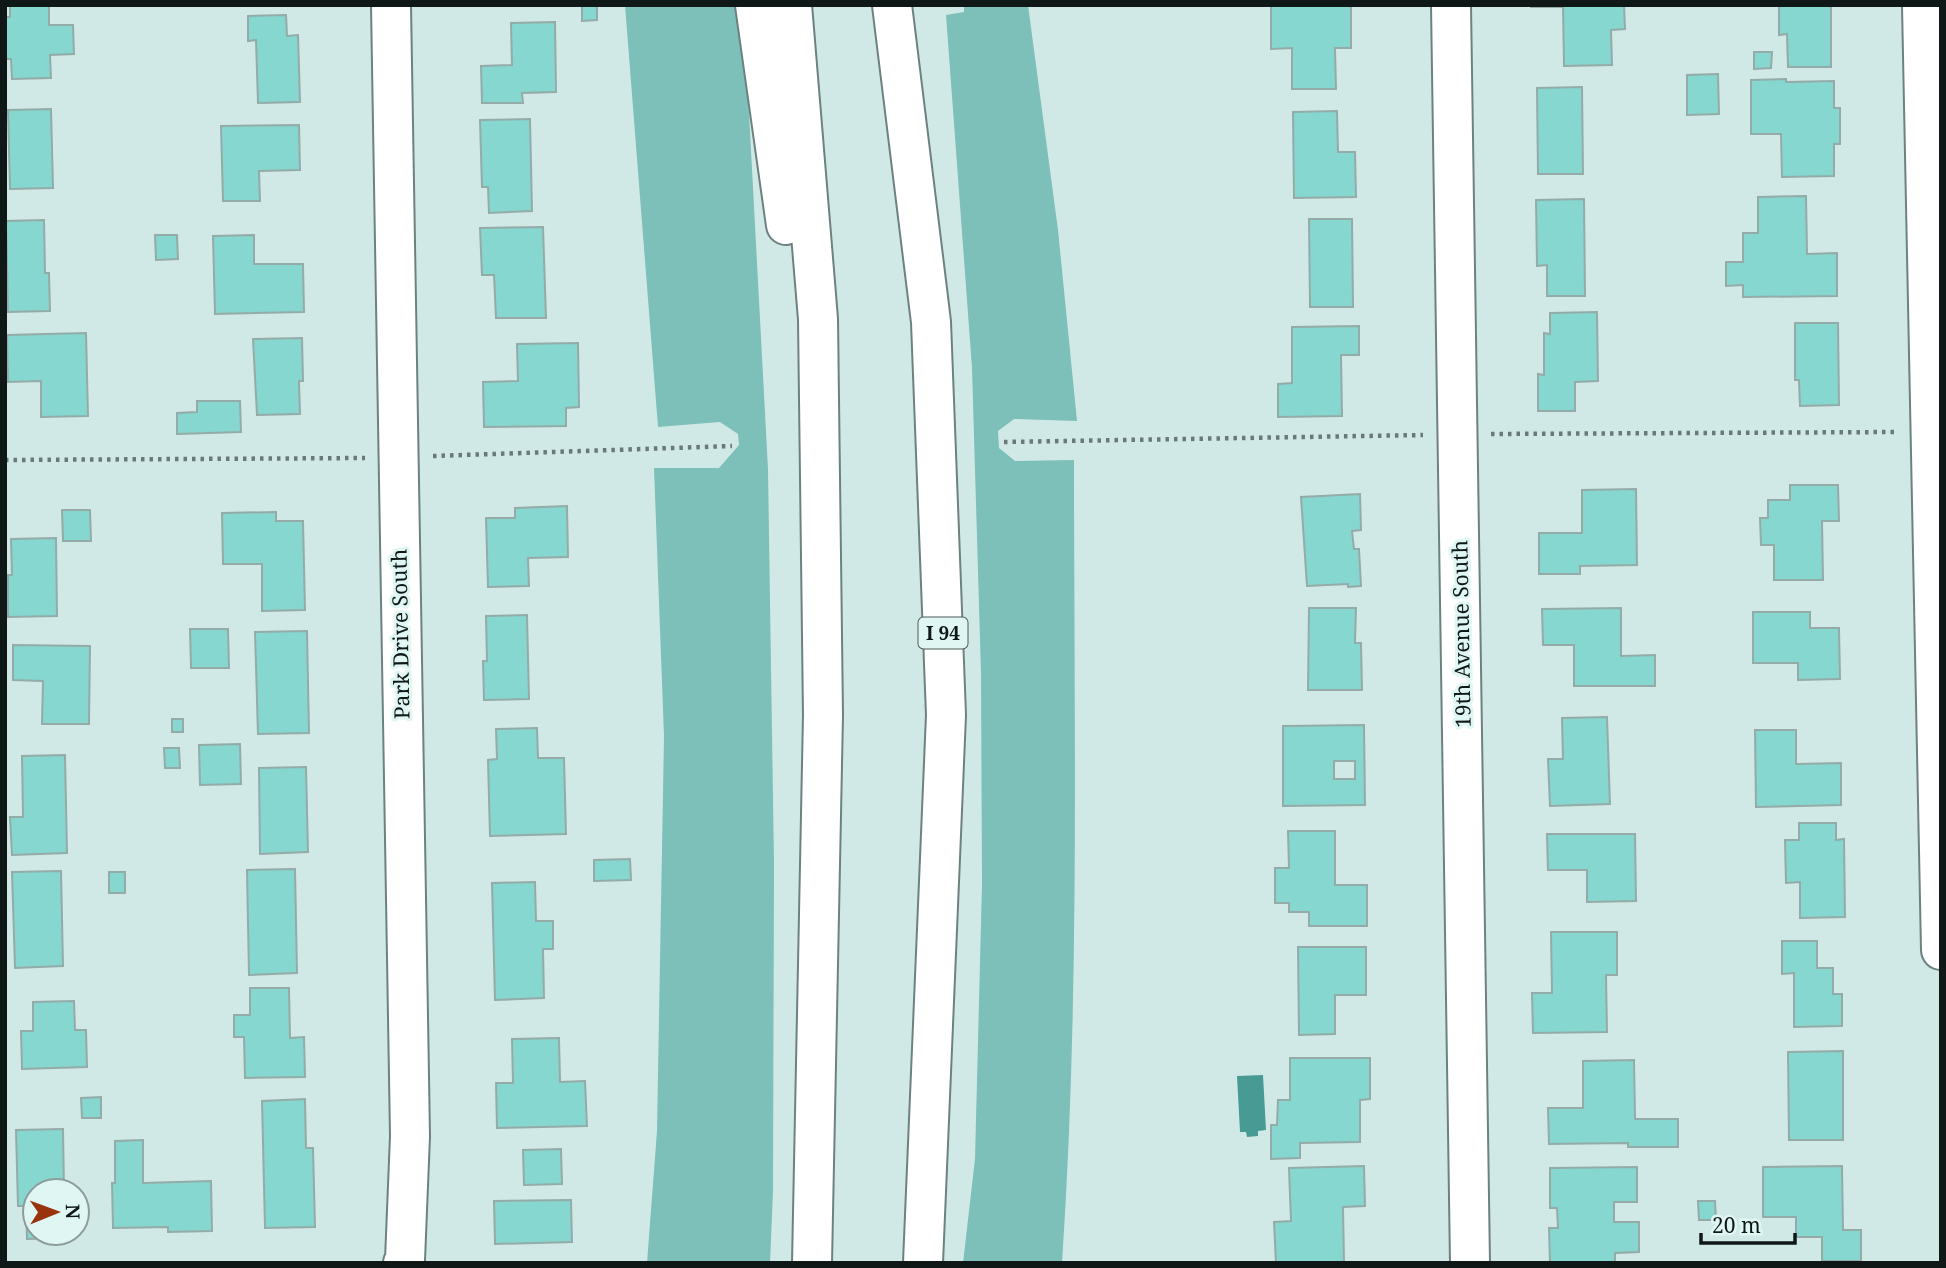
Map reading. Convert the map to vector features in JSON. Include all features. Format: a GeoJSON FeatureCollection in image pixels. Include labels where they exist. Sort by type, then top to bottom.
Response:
{"type":"FeatureCollection","features":[{"type":"Feature","properties":{"kind":"main road","name":"Park Drive South"},"geometry":{"type":"LineString","coordinates":[[391,5],[410,1136],[403,1263]]}},
{"type":"Feature","properties":{"kind":"main road"},"geometry":{"type":"LineString","coordinates":[[755,5],[820,467]]}},
{"type":"Feature","properties":{"kind":"main road"},"geometry":{"type":"LineString","coordinates":[[792,5],[818,319],[823,716],[811,1263]]}},
{"type":"Feature","properties":{"kind":"main road","name":"I 94"},"geometry":{"type":"LineString","coordinates":[[892,5],[931,322],[946,715],[923,1263]]}},
{"type":"Feature","properties":{"kind":"main road"},"geometry":{"type":"LineString","coordinates":[[900,74],[902,5]]}},
{"type":"Feature","properties":{"kind":"main road","name":"19th Avenue South"},"geometry":{"type":"LineString","coordinates":[[1451,5],[1470,1263]]}},
{"type":"Feature","properties":{"kind":"main road"},"geometry":{"type":"LineString","coordinates":[[1922,5],[1941,950]]}},
{"type":"Feature","properties":{"kind":"shaded area"},"geometry":{"type":"Polygon","coordinates":[[[625,5],[736,5],[748,94],[768,469],[774,864],[773,1191],[770,1263],[647,1263],[657,1131],[664,736],[654,468],[719,468],[739,445],[738,434],[720,422],[658,427],[625,5]]]}},
{"type":"Feature","properties":{"kind":"shaded area"},"geometry":{"type":"Polygon","coordinates":[[[964,5],[1028,5],[1058,230],[1077,421],[1014,419],[998,431],[999,448],[1015,461],[1074,460],[1074,962],[1062,1263],[963,1263],[975,1159],[982,884],[981,673],[972,368],[946,15],[964,12],[964,5]]]}},
{"type":"Feature","properties":{"kind":"shaded area"},"geometry":{"type":"Polygon","coordinates":[[[1263,1075],[1266,1130],[1258,1131],[1258,1136],[1247,1137],[1246,1132],[1240,1132],[1237,1076],[1263,1075]]]}},
{"type":"Feature","properties":{"kind":"building"},"geometry":{"type":"Polygon","coordinates":[[[10,5],[49,5],[49,25],[73,25],[74,54],[50,55],[51,78],[12,79],[11,59],[5,59],[5,17],[10,17],[10,5]]]}},
{"type":"Feature","properties":{"kind":"building"},"geometry":{"type":"Polygon","coordinates":[[[1271,5],[1351,5],[1351,48],[1335,48],[1336,89],[1292,89],[1292,48],[1271,49],[1271,5]]]}},
{"type":"Feature","properties":{"kind":"building"},"geometry":{"type":"Polygon","coordinates":[[[1531,5],[1624,5],[1625,29],[1611,30],[1612,65],[1564,66],[1563,7],[1531,5]]]}},
{"type":"Feature","properties":{"kind":"building"},"geometry":{"type":"Polygon","coordinates":[[[1779,5],[1831,5],[1831,67],[1788,67],[1787,34],[1779,35],[1779,5]]]}},
{"type":"Feature","properties":{"kind":"building"},"geometry":{"type":"Polygon","coordinates":[[[582,6],[597,6],[597,20],[582,21],[582,6]]]}},
{"type":"Feature","properties":{"kind":"building"},"geometry":{"type":"Polygon","coordinates":[[[286,15],[287,36],[298,35],[300,102],[258,103],[256,40],[248,41],[248,16],[286,15]]]}},
{"type":"Feature","properties":{"kind":"building"},"geometry":{"type":"Polygon","coordinates":[[[555,22],[556,92],[522,93],[523,103],[482,103],[481,66],[512,65],[511,23],[555,22]]]}},
{"type":"Feature","properties":{"kind":"building"},"geometry":{"type":"Polygon","coordinates":[[[1754,52],[1772,52],[1771,68],[1754,69],[1754,52]]]}},
{"type":"Feature","properties":{"kind":"building"},"geometry":{"type":"Polygon","coordinates":[[[1718,74],[1719,114],[1687,115],[1687,75],[1718,74]]]}},
{"type":"Feature","properties":{"kind":"building"},"geometry":{"type":"Polygon","coordinates":[[[1786,79],[1786,82],[1834,81],[1834,108],[1840,108],[1840,144],[1834,144],[1834,176],[1782,177],[1781,134],[1751,134],[1751,80],[1786,79]]]}},
{"type":"Feature","properties":{"kind":"building"},"geometry":{"type":"Polygon","coordinates":[[[1582,87],[1583,174],[1538,174],[1537,88],[1582,87]]]}},
{"type":"Feature","properties":{"kind":"building"},"geometry":{"type":"Polygon","coordinates":[[[51,109],[53,188],[10,189],[8,110],[51,109]]]}},
{"type":"Feature","properties":{"kind":"building"},"geometry":{"type":"Polygon","coordinates":[[[1337,111],[1338,152],[1355,152],[1356,197],[1294,198],[1293,112],[1337,111]]]}},
{"type":"Feature","properties":{"kind":"building"},"geometry":{"type":"Polygon","coordinates":[[[530,119],[532,211],[489,213],[488,187],[482,187],[480,120],[530,119]]]}},
{"type":"Feature","properties":{"kind":"building"},"geometry":{"type":"Polygon","coordinates":[[[299,125],[300,170],[259,171],[260,201],[223,201],[221,126],[299,125]]]}},
{"type":"Feature","properties":{"kind":"building"},"geometry":{"type":"Polygon","coordinates":[[[1806,196],[1807,254],[1837,253],[1837,296],[1743,297],[1743,285],[1726,286],[1726,262],[1743,262],[1743,233],[1758,233],[1758,197],[1806,196]]]}},
{"type":"Feature","properties":{"kind":"building"},"geometry":{"type":"Polygon","coordinates":[[[1584,199],[1585,296],[1547,296],[1547,265],[1537,266],[1536,200],[1584,199]]]}},
{"type":"Feature","properties":{"kind":"building"},"geometry":{"type":"Polygon","coordinates":[[[1309,219],[1352,219],[1353,307],[1310,307],[1309,219]]]}},
{"type":"Feature","properties":{"kind":"building"},"geometry":{"type":"Polygon","coordinates":[[[44,220],[45,273],[49,273],[50,311],[8,312],[6,221],[44,220]]]}},
{"type":"Feature","properties":{"kind":"building"},"geometry":{"type":"Polygon","coordinates":[[[543,227],[546,318],[496,318],[494,275],[482,275],[480,228],[543,227]]]}},
{"type":"Feature","properties":{"kind":"building"},"geometry":{"type":"Polygon","coordinates":[[[155,235],[177,235],[178,259],[156,260],[155,235]]]}},
{"type":"Feature","properties":{"kind":"building"},"geometry":{"type":"Polygon","coordinates":[[[254,235],[254,264],[303,264],[304,312],[215,314],[213,236],[254,235]]]}},
{"type":"Feature","properties":{"kind":"building"},"geometry":{"type":"Polygon","coordinates":[[[1597,312],[1598,381],[1575,382],[1575,411],[1538,411],[1538,374],[1544,375],[1544,333],[1550,334],[1550,313],[1597,312]]]}},
{"type":"Feature","properties":{"kind":"building"},"geometry":{"type":"Polygon","coordinates":[[[1795,323],[1838,323],[1839,405],[1800,406],[1799,380],[1795,380],[1795,323]]]}},
{"type":"Feature","properties":{"kind":"building"},"geometry":{"type":"Polygon","coordinates":[[[1359,326],[1359,355],[1341,355],[1342,416],[1278,417],[1278,384],[1292,383],[1292,327],[1359,326]]]}},
{"type":"Feature","properties":{"kind":"building"},"geometry":{"type":"Polygon","coordinates":[[[86,333],[88,416],[41,417],[41,381],[8,382],[7,335],[86,333]]]}},
{"type":"Feature","properties":{"kind":"building"},"geometry":{"type":"Polygon","coordinates":[[[302,338],[303,381],[299,381],[300,414],[257,415],[253,339],[302,338]]]}},
{"type":"Feature","properties":{"kind":"building"},"geometry":{"type":"Polygon","coordinates":[[[578,343],[579,407],[566,408],[566,426],[484,427],[483,382],[518,381],[517,344],[578,343]]]}},
{"type":"Feature","properties":{"kind":"building"},"geometry":{"type":"Polygon","coordinates":[[[197,401],[240,401],[241,432],[177,434],[177,413],[197,412],[197,401]]]}},
{"type":"Feature","properties":{"kind":"building"},"geometry":{"type":"Polygon","coordinates":[[[1790,485],[1838,485],[1839,521],[1822,521],[1823,580],[1774,580],[1774,545],[1761,545],[1760,518],[1768,518],[1768,500],[1790,500],[1790,485]]]}},
{"type":"Feature","properties":{"kind":"building"},"geometry":{"type":"Polygon","coordinates":[[[1636,489],[1637,565],[1580,566],[1580,574],[1539,574],[1539,533],[1582,533],[1582,490],[1636,489]]]}},
{"type":"Feature","properties":{"kind":"building"},"geometry":{"type":"Polygon","coordinates":[[[1360,494],[1361,530],[1352,531],[1354,549],[1359,549],[1361,586],[1307,586],[1301,497],[1360,494]]]}},
{"type":"Feature","properties":{"kind":"building"},"geometry":{"type":"Polygon","coordinates":[[[567,506],[568,557],[528,558],[529,586],[488,587],[486,518],[515,518],[515,508],[567,506]]]}},
{"type":"Feature","properties":{"kind":"building"},"geometry":{"type":"Polygon","coordinates":[[[62,510],[90,510],[91,541],[63,541],[62,510]]]}},
{"type":"Feature","properties":{"kind":"building"},"geometry":{"type":"Polygon","coordinates":[[[276,512],[276,521],[303,521],[305,610],[262,611],[262,564],[223,564],[222,513],[276,512]]]}},
{"type":"Feature","properties":{"kind":"building"},"geometry":{"type":"Polygon","coordinates":[[[56,538],[57,616],[8,617],[8,575],[12,575],[11,539],[56,538]]]}},
{"type":"Feature","properties":{"kind":"building"},"geometry":{"type":"Polygon","coordinates":[[[1309,608],[1356,608],[1355,643],[1361,643],[1362,690],[1308,690],[1309,608]]]}},
{"type":"Feature","properties":{"kind":"building"},"geometry":{"type":"Polygon","coordinates":[[[1621,608],[1621,656],[1655,655],[1655,686],[1574,686],[1574,645],[1543,645],[1542,609],[1621,608]]]}},
{"type":"Feature","properties":{"kind":"building"},"geometry":{"type":"Polygon","coordinates":[[[1753,612],[1810,612],[1810,628],[1839,628],[1840,679],[1798,680],[1798,663],[1753,663],[1753,612]]]}},
{"type":"Feature","properties":{"kind":"building"},"geometry":{"type":"Polygon","coordinates":[[[527,615],[529,699],[484,700],[486,616],[527,615]]]}},
{"type":"Feature","properties":{"kind":"building"},"geometry":{"type":"Polygon","coordinates":[[[190,629],[228,629],[229,668],[191,668],[190,629]]]}},
{"type":"Feature","properties":{"kind":"building"},"geometry":{"type":"Polygon","coordinates":[[[307,631],[309,733],[258,734],[255,632],[307,631]]]}},
{"type":"Feature","properties":{"kind":"building"},"geometry":{"type":"Polygon","coordinates":[[[13,645],[90,646],[89,724],[42,724],[43,681],[13,680],[13,645]]]}},
{"type":"Feature","properties":{"kind":"building"},"geometry":{"type":"Polygon","coordinates":[[[1607,717],[1610,804],[1550,806],[1548,759],[1563,759],[1562,718],[1607,717]]]}},
{"type":"Feature","properties":{"kind":"building"},"geometry":{"type":"Polygon","coordinates":[[[172,719],[183,719],[183,732],[172,732],[172,719]]]}},
{"type":"Feature","properties":{"kind":"building"},"geometry":{"type":"Polygon","coordinates":[[[1364,725],[1365,805],[1283,806],[1283,726],[1364,725]],[[1334,761],[1334,779],[1355,779],[1355,761],[1334,761]]]}},
{"type":"Feature","properties":{"kind":"building"},"geometry":{"type":"Polygon","coordinates":[[[537,728],[538,758],[564,758],[566,834],[490,836],[488,760],[497,759],[496,729],[537,728]]]}},
{"type":"Feature","properties":{"kind":"building"},"geometry":{"type":"Polygon","coordinates":[[[1755,730],[1796,730],[1796,764],[1841,763],[1841,805],[1756,807],[1755,730]]]}},
{"type":"Feature","properties":{"kind":"building"},"geometry":{"type":"Polygon","coordinates":[[[240,744],[241,784],[200,785],[199,745],[240,744]]]}},
{"type":"Feature","properties":{"kind":"building"},"geometry":{"type":"Polygon","coordinates":[[[164,748],[179,748],[180,768],[165,768],[164,748]]]}},
{"type":"Feature","properties":{"kind":"building"},"geometry":{"type":"Polygon","coordinates":[[[65,755],[67,853],[12,855],[10,817],[23,817],[22,756],[65,755]]]}},
{"type":"Feature","properties":{"kind":"building"},"geometry":{"type":"Polygon","coordinates":[[[306,767],[308,852],[260,854],[259,768],[306,767]]]}},
{"type":"Feature","properties":{"kind":"building"},"geometry":{"type":"Polygon","coordinates":[[[1799,823],[1836,823],[1836,840],[1844,839],[1845,917],[1800,918],[1800,882],[1786,883],[1785,840],[1799,840],[1799,823]]]}},
{"type":"Feature","properties":{"kind":"building"},"geometry":{"type":"Polygon","coordinates":[[[1288,831],[1335,831],[1335,885],[1367,885],[1367,926],[1309,926],[1309,912],[1289,912],[1289,903],[1275,903],[1275,868],[1289,868],[1288,831]]]}},
{"type":"Feature","properties":{"kind":"building"},"geometry":{"type":"Polygon","coordinates":[[[1547,834],[1635,834],[1636,901],[1587,902],[1587,870],[1548,870],[1547,834]]]}},
{"type":"Feature","properties":{"kind":"building"},"geometry":{"type":"Polygon","coordinates":[[[630,859],[631,880],[594,881],[594,860],[630,859]]]}},
{"type":"Feature","properties":{"kind":"building"},"geometry":{"type":"Polygon","coordinates":[[[295,869],[297,973],[249,975],[247,870],[295,869]]]}},
{"type":"Feature","properties":{"kind":"building"},"geometry":{"type":"Polygon","coordinates":[[[61,871],[63,966],[15,968],[12,872],[61,871]]]}},
{"type":"Feature","properties":{"kind":"building"},"geometry":{"type":"Polygon","coordinates":[[[109,872],[125,872],[125,893],[109,893],[109,872]]]}},
{"type":"Feature","properties":{"kind":"building"},"geometry":{"type":"Polygon","coordinates":[[[535,882],[536,921],[553,921],[553,949],[543,949],[544,998],[495,1000],[492,883],[535,882]]]}},
{"type":"Feature","properties":{"kind":"building"},"geometry":{"type":"Polygon","coordinates":[[[1551,932],[1617,932],[1617,975],[1606,975],[1607,1032],[1533,1033],[1532,993],[1552,993],[1551,932]]]}},
{"type":"Feature","properties":{"kind":"building"},"geometry":{"type":"Polygon","coordinates":[[[1782,941],[1817,941],[1817,968],[1833,968],[1833,994],[1842,994],[1842,1026],[1794,1027],[1794,973],[1782,974],[1782,941]]]}},
{"type":"Feature","properties":{"kind":"building"},"geometry":{"type":"Polygon","coordinates":[[[1298,947],[1366,947],[1366,995],[1335,995],[1335,1034],[1299,1035],[1298,947]]]}},
{"type":"Feature","properties":{"kind":"building"},"geometry":{"type":"Polygon","coordinates":[[[250,988],[289,988],[290,1038],[304,1037],[305,1077],[245,1078],[244,1037],[234,1037],[234,1015],[250,1015],[250,988]]]}},
{"type":"Feature","properties":{"kind":"building"},"geometry":{"type":"Polygon","coordinates":[[[74,1001],[75,1030],[86,1030],[87,1067],[22,1069],[21,1031],[33,1031],[33,1002],[74,1001]]]}},
{"type":"Feature","properties":{"kind":"building"},"geometry":{"type":"Polygon","coordinates":[[[559,1038],[560,1082],[585,1081],[587,1126],[497,1128],[496,1083],[513,1083],[512,1039],[559,1038]]]}},
{"type":"Feature","properties":{"kind":"building"},"geometry":{"type":"Polygon","coordinates":[[[1843,1051],[1843,1140],[1789,1140],[1788,1052],[1843,1051]]]}},
{"type":"Feature","properties":{"kind":"building"},"geometry":{"type":"Polygon","coordinates":[[[1290,1058],[1370,1058],[1370,1099],[1360,1100],[1360,1142],[1300,1143],[1300,1158],[1271,1159],[1271,1125],[1277,1125],[1278,1100],[1290,1100],[1290,1058]]]}},
{"type":"Feature","properties":{"kind":"building"},"geometry":{"type":"Polygon","coordinates":[[[1634,1060],[1635,1119],[1678,1119],[1678,1147],[1628,1147],[1628,1143],[1549,1144],[1548,1108],[1583,1108],[1583,1061],[1634,1060]]]}},
{"type":"Feature","properties":{"kind":"building"},"geometry":{"type":"Polygon","coordinates":[[[101,1097],[101,1118],[82,1118],[81,1098],[101,1097]]]}},
{"type":"Feature","properties":{"kind":"building"},"geometry":{"type":"Polygon","coordinates":[[[305,1099],[306,1148],[313,1148],[315,1227],[265,1228],[262,1101],[305,1099]]]}},
{"type":"Feature","properties":{"kind":"building"},"geometry":{"type":"Polygon","coordinates":[[[63,1129],[64,1177],[21,1177],[21,1206],[18,1206],[16,1130],[63,1129]]]}},
{"type":"Feature","properties":{"kind":"building"},"geometry":{"type":"Polygon","coordinates":[[[143,1140],[143,1183],[211,1181],[212,1231],[168,1232],[168,1227],[113,1228],[115,1141],[143,1140]]]}},
{"type":"Feature","properties":{"kind":"building"},"geometry":{"type":"Polygon","coordinates":[[[561,1149],[562,1184],[524,1185],[523,1150],[561,1149]]]}},
{"type":"Feature","properties":{"kind":"building"},"geometry":{"type":"Polygon","coordinates":[[[1364,1166],[1365,1206],[1343,1207],[1344,1262],[1276,1263],[1274,1222],[1291,1221],[1289,1168],[1364,1166]]]}},
{"type":"Feature","properties":{"kind":"building"},"geometry":{"type":"Polygon","coordinates":[[[1842,1166],[1843,1230],[1861,1230],[1861,1261],[1822,1261],[1822,1237],[1796,1237],[1796,1217],[1763,1217],[1763,1167],[1842,1166]]]}},
{"type":"Feature","properties":{"kind":"building"},"geometry":{"type":"Polygon","coordinates":[[[1637,1167],[1637,1202],[1614,1202],[1614,1222],[1639,1222],[1639,1252],[1615,1253],[1615,1263],[1550,1263],[1549,1228],[1558,1228],[1557,1208],[1550,1208],[1550,1168],[1637,1167]]]}},
{"type":"Feature","properties":{"kind":"building"},"geometry":{"type":"Polygon","coordinates":[[[571,1200],[572,1242],[495,1244],[494,1201],[571,1200]]]}},
{"type":"Feature","properties":{"kind":"building"},"geometry":{"type":"Polygon","coordinates":[[[1698,1201],[1715,1201],[1716,1220],[1699,1220],[1698,1201]]]}}]}
